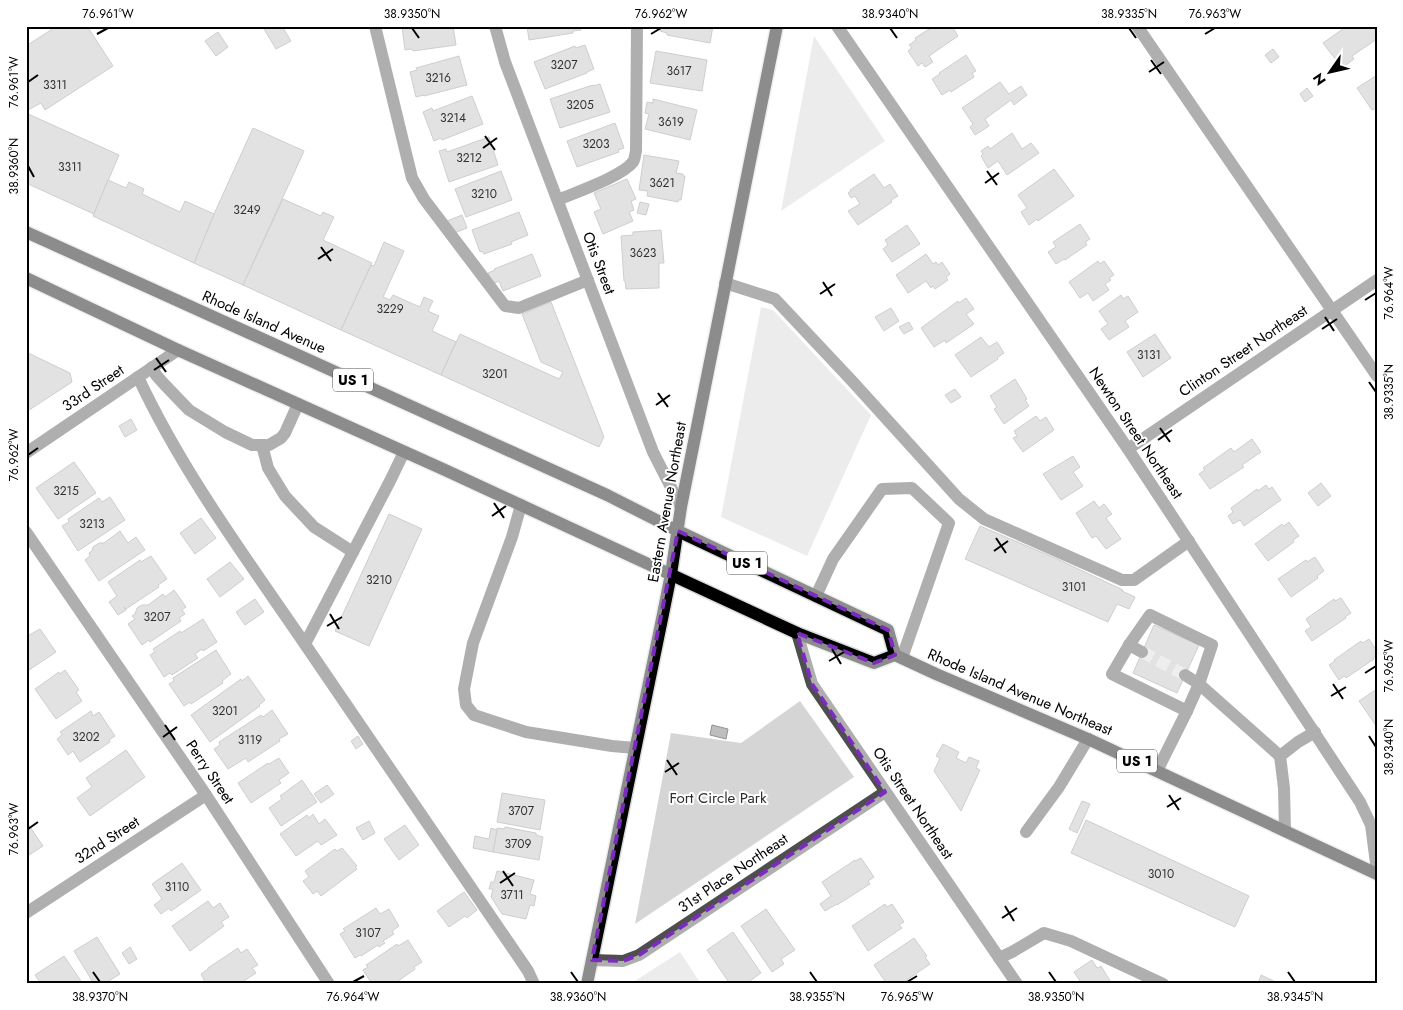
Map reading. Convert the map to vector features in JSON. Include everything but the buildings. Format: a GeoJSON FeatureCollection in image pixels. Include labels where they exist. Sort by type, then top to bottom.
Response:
{"type":"FeatureCollection","features":[{"type":"Feature","properties":{"kind":"main road","name":"Eastern Avenue Northeast"},"geometry":{"type":"LineString","coordinates":[[587,984],[671,574],[681,507],[777,26]]}},
{"type":"Feature","properties":{"kind":"main road","name":"Rhode Island Avenue"},"geometry":{"type":"LineString","coordinates":[[26,232],[598,491],[678,531]]}},
{"type":"Feature","properties":{"kind":"main road"},"geometry":{"type":"LineString","coordinates":[[26,278],[178,350],[797,632],[874,663],[899,657]]}},
{"type":"Feature","properties":{"kind":"main road","name":"US 1"},"geometry":{"type":"LineString","coordinates":[[678,531],[888,630],[899,657]]}},
{"type":"Feature","properties":{"kind":"main road","name":"Rhode Island Avenue Northeast"},"geometry":{"type":"LineString","coordinates":[[899,657],[1088,739],[1377,872]]}},
{"type":"Feature","properties":{"kind":"street"},"geometry":{"type":"LineString","coordinates":[[375,26],[412,178],[424,199],[505,306],[519,308],[588,280]]}},
{"type":"Feature","properties":{"kind":"street","name":"Otis Street"},"geometry":{"type":"LineString","coordinates":[[495,26],[505,62],[653,452],[681,507]]}},
{"type":"Feature","properties":{"kind":"street"},"geometry":{"type":"LineString","coordinates":[[558,200],[616,176],[634,161],[636,151],[637,26]]}},
{"type":"Feature","properties":{"kind":"street","name":"Newton Street Northeast"},"geometry":{"type":"LineString","coordinates":[[837,26],[1128,449],[1360,802],[1374,824],[1377,872]]}},
{"type":"Feature","properties":{"kind":"street"},"geometry":{"type":"LineString","coordinates":[[1138,26],[1377,376]]}},
{"type":"Feature","properties":{"kind":"street","name":"Clinton Street Northeast"},"geometry":{"type":"LineString","coordinates":[[1128,449],[1377,280]]}},
{"type":"Feature","properties":{"kind":"street"},"geometry":{"type":"LineString","coordinates":[[725,283],[775,299],[847,375],[959,499],[984,519],[1122,580],[1134,580],[1189,541]]}},
{"type":"Feature","properties":{"kind":"street","name":"33rd Street"},"geometry":{"type":"LineString","coordinates":[[26,453],[178,350]]}},
{"type":"Feature","properties":{"kind":"street"},"geometry":{"type":"LineString","coordinates":[[152,367],[160,380],[189,410],[226,432],[252,444],[269,446],[281,438],[298,404]]}},
{"type":"Feature","properties":{"kind":"street"},"geometry":{"type":"LineString","coordinates":[[138,377],[160,422],[207,501],[485,907],[528,971],[534,984]]}},
{"type":"Feature","properties":{"kind":"street"},"geometry":{"type":"LineString","coordinates":[[262,445],[268,468],[285,496],[314,527],[353,552]]}},
{"type":"Feature","properties":{"kind":"street"},"geometry":{"type":"LineString","coordinates":[[305,644],[404,452]]}},
{"type":"Feature","properties":{"kind":"street"},"geometry":{"type":"LineString","coordinates":[[816,596],[832,559],[882,489],[912,488],[949,524],[899,657]]}},
{"type":"Feature","properties":{"kind":"street"},"geometry":{"type":"LineString","coordinates":[[521,505],[512,536],[473,643],[464,688],[466,705],[474,715],[526,732],[635,748]]}},
{"type":"Feature","properties":{"kind":"street","name":"Perry Street"},"geometry":{"type":"LineString","coordinates":[[26,532],[206,795],[329,984]]}},
{"type":"Feature","properties":{"kind":"street"},"geometry":{"type":"LineString","coordinates":[[1157,771],[1187,711],[1200,684],[1212,645],[1150,614],[1112,674],[1187,711]]}},
{"type":"Feature","properties":{"kind":"street","name":"Otis Street Northeast"},"geometry":{"type":"LineString","coordinates":[[797,632],[812,684],[1016,984]]}},
{"type":"Feature","properties":{"kind":"street"},"geometry":{"type":"LineString","coordinates":[[1129,645],[1142,652]]}},
{"type":"Feature","properties":{"kind":"street"},"geometry":{"type":"LineString","coordinates":[[1185,675],[1200,684],[1280,756],[1284,788],[1285,831]]}},
{"type":"Feature","properties":{"kind":"street"},"geometry":{"type":"LineString","coordinates":[[1280,756],[1314,732]]}},
{"type":"Feature","properties":{"kind":"street"},"geometry":{"type":"LineString","coordinates":[[1026,832],[1060,787],[1088,739]]}},
{"type":"Feature","properties":{"kind":"street","name":"31st Place Northeast"},"geometry":{"type":"LineString","coordinates":[[592,960],[623,961],[640,955],[885,792]]}},
{"type":"Feature","properties":{"kind":"street","name":"32nd Street"},"geometry":{"type":"LineString","coordinates":[[26,913],[206,795]]}},
{"type":"Feature","properties":{"kind":"street"},"geometry":{"type":"LineString","coordinates":[[999,958],[1044,932],[1071,941],[1163,984]]}},
{"type":"Feature","properties":{"kind":"highlighted area"},"geometry":{"type":"Polygon","coordinates":[[[678,531],[888,630],[895,655],[874,663],[797,633],[812,684],[885,792],[639,955],[623,961],[592,960],[678,531]]]}},
{"type":"Feature","properties":{"kind":"green space"},"geometry":{"type":"Polygon","coordinates":[[[814,36],[885,141],[781,211],[814,36]]]}},
{"type":"Feature","properties":{"kind":"green space"},"geometry":{"type":"Polygon","coordinates":[[[761,307],[773,310],[871,415],[807,556],[721,517],[761,307]]]}},
{"type":"Feature","properties":{"kind":"green space","name":"Fort Circle Park"},"geometry":{"type":"Polygon","coordinates":[[[800,701],[854,777],[635,924],[671,733],[741,743],[800,701]]]}},
{"type":"Feature","properties":{"kind":"green space"},"geometry":{"type":"Polygon","coordinates":[[[680,952],[701,984],[630,984],[680,952]]]}},
{"type":"Feature","properties":{"kind":"tunnel"},"geometry":{"type":"LineString","coordinates":[[1142,652],[1185,675]]}}]}
